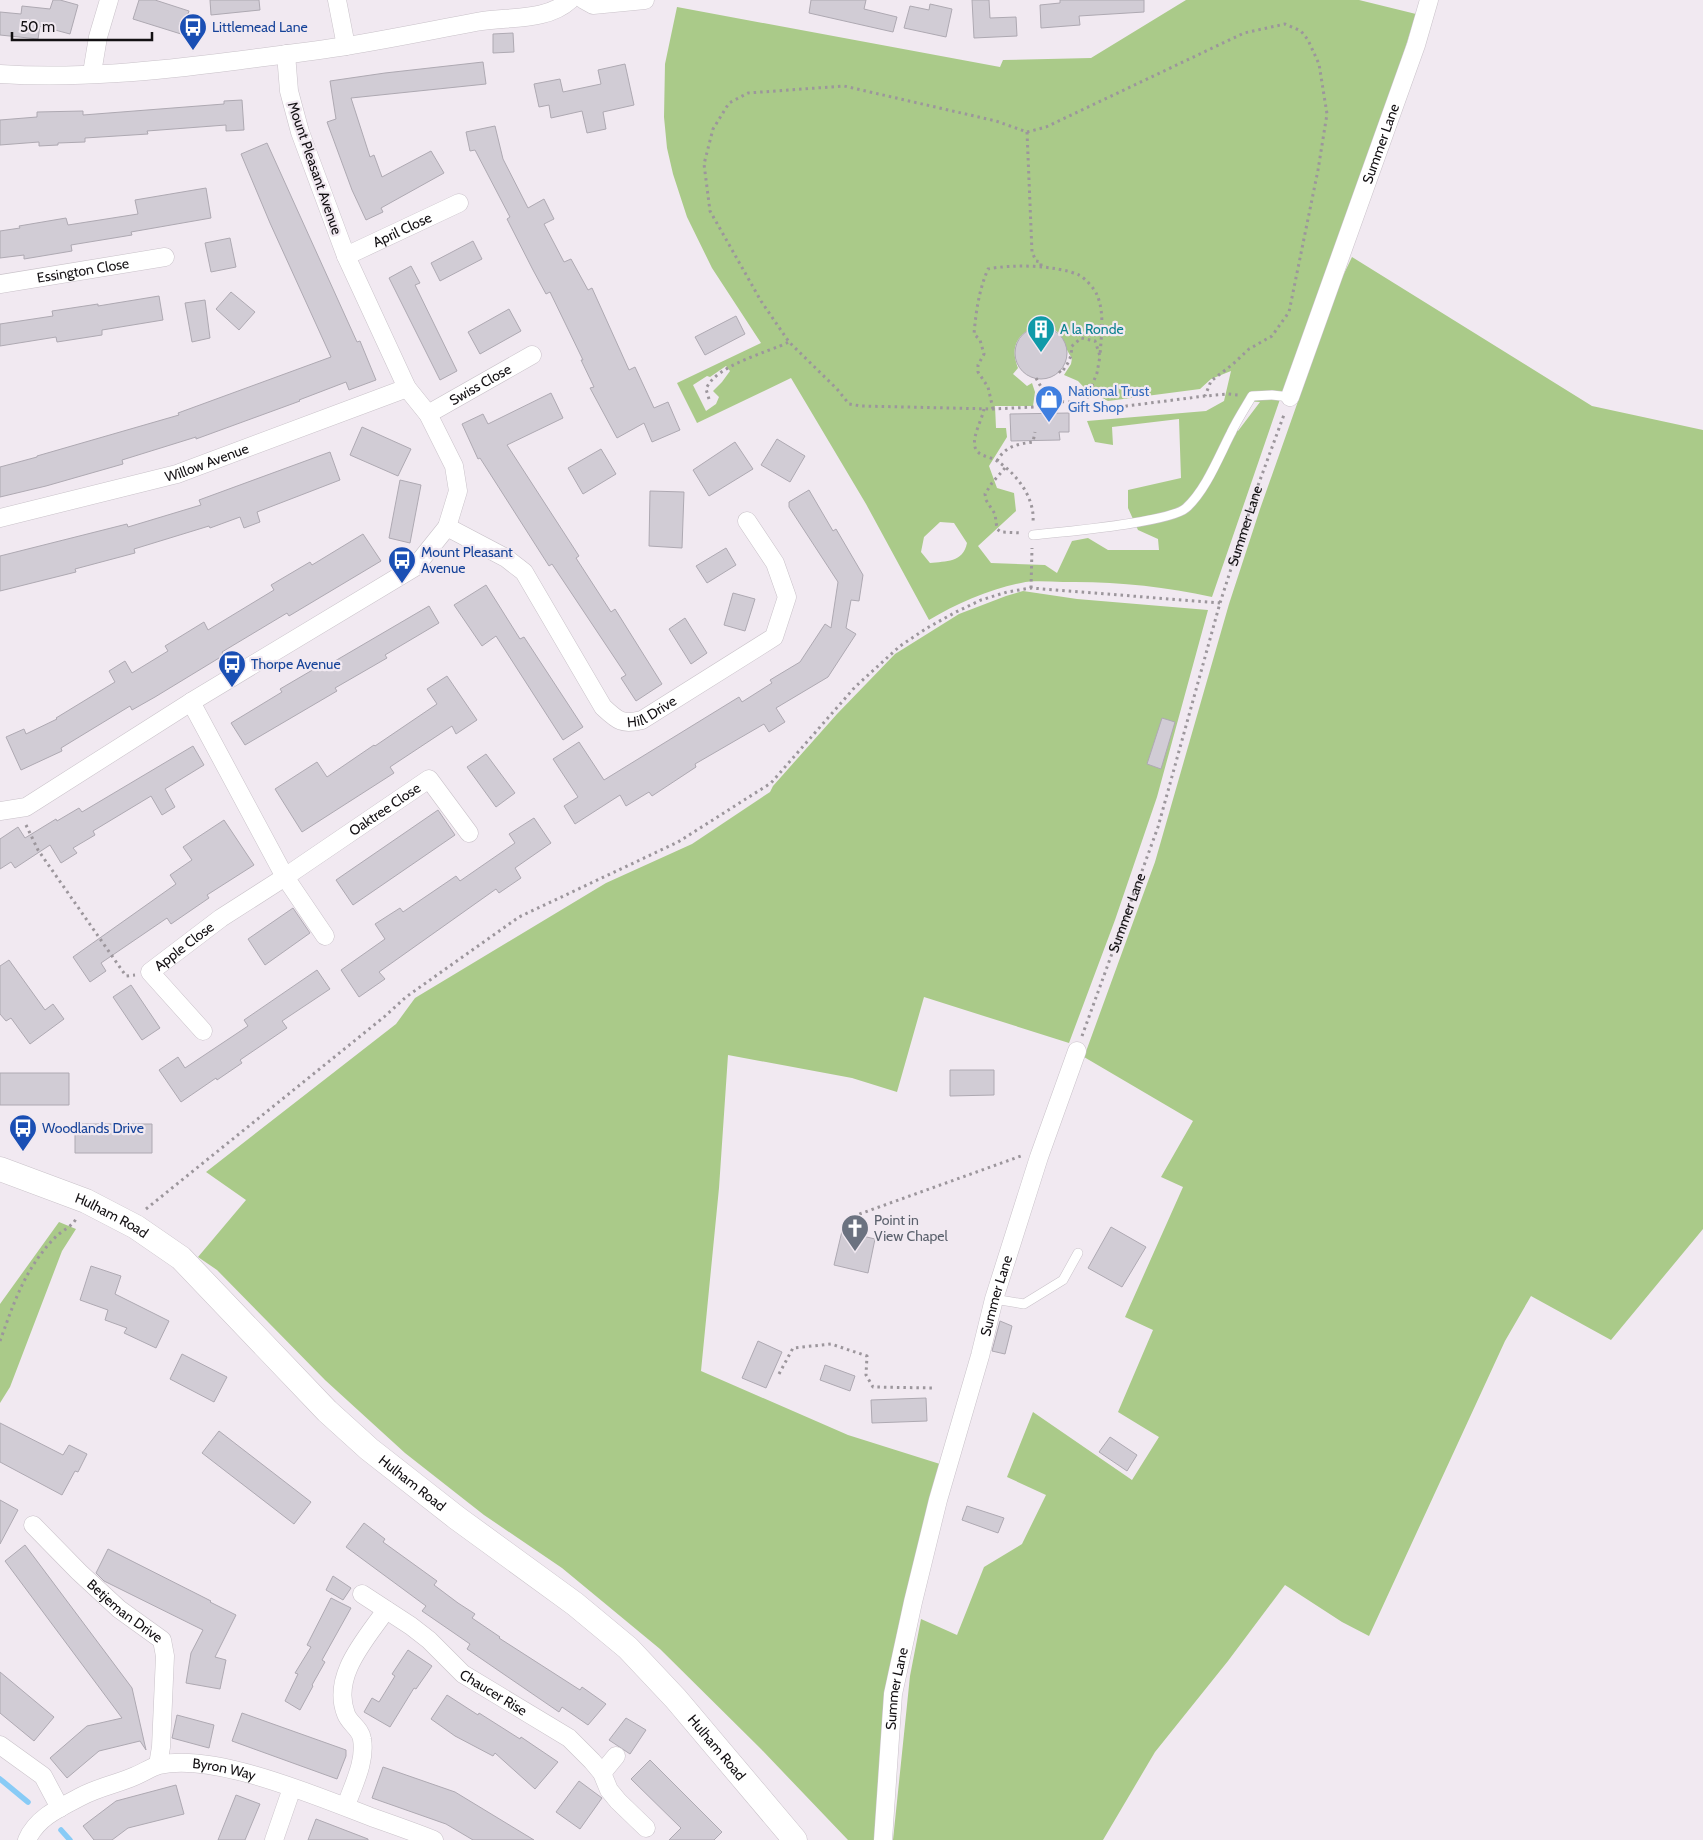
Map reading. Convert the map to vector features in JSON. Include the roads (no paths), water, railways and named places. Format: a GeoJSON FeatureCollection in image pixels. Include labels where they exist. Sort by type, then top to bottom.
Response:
{"type":"FeatureCollection","features":[{"type":"Feature","properties":{"kind":"street"},"geometry":{"type":"LineString","coordinates":[[92,73],[98,37],[109,0]]}},
{"type":"Feature","properties":{"kind":"street"},"geometry":{"type":"LineString","coordinates":[[337,0],[346,46]]}},
{"type":"Feature","properties":{"kind":"street"},"geometry":{"type":"LineString","coordinates":[[0,74],[31,76],[171,69],[346,46],[480,21],[542,14],[559,9],[570,0]]}},
{"type":"Feature","properties":{"kind":"street"},"geometry":{"type":"LineString","coordinates":[[584,0],[593,5],[645,0]]}},
{"type":"Feature","properties":{"kind":"street","name":"Summer Lane"},"geometry":{"type":"LineString","coordinates":[[1290,397],[1416,45],[1429,0]]}},
{"type":"Feature","properties":{"kind":"street","name":"Mount Pleasant Avenue"},"geometry":{"type":"LineString","coordinates":[[0,811],[26,807],[191,702],[415,567],[448,527],[458,491],[454,466],[428,414],[407,388],[346,256],[300,132],[289,91],[286,54]]}},
{"type":"Feature","properties":{"kind":"street","name":"April Close"},"geometry":{"type":"LineString","coordinates":[[346,256],[459,203]]}},
{"type":"Feature","properties":{"kind":"street","name":"Essington Close"},"geometry":{"type":"LineString","coordinates":[[0,284],[165,257]]}},
{"type":"Feature","properties":{"kind":"street","name":"Swiss Close"},"geometry":{"type":"LineString","coordinates":[[428,414],[532,355]]}},
{"type":"Feature","properties":{"kind":"street","name":"Willow Avenue"},"geometry":{"type":"LineString","coordinates":[[0,518],[176,474],[407,388]]}},
{"type":"Feature","properties":{"kind":"street","name":"Hill Drive"},"geometry":{"type":"LineString","coordinates":[[448,527],[506,558],[524,572],[604,707],[617,720],[628,723],[642,720],[774,637],[787,597],[775,563],[747,521]]}},
{"type":"Feature","properties":{"kind":"street"},"geometry":{"type":"LineString","coordinates":[[191,702],[285,877],[325,936]]}},
{"type":"Feature","properties":{"kind":"street","name":"Oaktree Close"},"geometry":{"type":"LineString","coordinates":[[285,877],[429,779],[469,833]]}},
{"type":"Feature","properties":{"kind":"street","name":"Apple Close"},"geometry":{"type":"LineString","coordinates":[[202,1031],[150,972],[221,918],[285,877]]}},
{"type":"Feature","properties":{"kind":"street","name":"Summer Lane"},"geometry":{"type":"LineString","coordinates":[[883,1840],[893,1694],[913,1602],[936,1510],[980,1356],[994,1299],[1039,1157],[1077,1051]]}},
{"type":"Feature","properties":{"kind":"street","name":"Hulham Road"},"geometry":{"type":"LineString","coordinates":[[0,1169],[86,1201],[136,1227],[181,1258],[327,1411],[369,1449],[457,1518],[575,1604],[628,1648],[676,1699],[794,1840]]}},
{"type":"Feature","properties":{"kind":"street","name":"Betjeman Drive"},"geometry":{"type":"LineString","coordinates":[[33,1524],[71,1551],[79,1572],[120,1609],[162,1640],[165,1656],[161,1747],[158,1765]]}},
{"type":"Feature","properties":{"kind":"street","name":"Chaucer Rise"},"geometry":{"type":"LineString","coordinates":[[362,1594],[412,1626],[463,1674],[569,1738],[602,1773],[609,1790],[618,1801],[646,1828]]}},
{"type":"Feature","properties":{"kind":"street"},"geometry":{"type":"LineString","coordinates":[[346,1806],[363,1758],[363,1751],[362,1737],[346,1715],[342,1700],[346,1672],[355,1655],[386,1610]]}},
{"type":"Feature","properties":{"kind":"street"},"geometry":{"type":"LineString","coordinates":[[0,1745],[43,1776],[60,1808]]}},
{"type":"Feature","properties":{"kind":"street"},"geometry":{"type":"LineString","coordinates":[[602,1773],[616,1756]]}},
{"type":"Feature","properties":{"kind":"street","name":"Byron Way"},"geometry":{"type":"LineString","coordinates":[[27,1840],[38,1822],[95,1789],[135,1776],[158,1765],[184,1763],[217,1767],[260,1777],[346,1806],[434,1840]]}},
{"type":"Feature","properties":{"kind":"street"},"geometry":{"type":"LineString","coordinates":[[274,1840],[292,1788]]}},
{"type":"Feature","properties":{"kind":"lane"},"geometry":{"type":"LineString","coordinates":[[1033,533],[1086,530],[1166,516],[1185,509],[1213,470],[1238,419],[1252,396],[1272,395],[1290,397]]}},
{"type":"Feature","properties":{"kind":"lane"},"geometry":{"type":"LineString","coordinates":[[994,1299],[1024,1304],[1063,1280],[1078,1253]]}},
{"type":"Feature","properties":{"kind":"waterway"},"geometry":{"type":"LineString","coordinates":[[0,1779],[28,1802]]}},
{"type":"Feature","properties":{"kind":"waterway"},"geometry":{"type":"LineString","coordinates":[[61,1830],[70,1840]]}},
{"type":"Feature","properties":{"kind":"place","name":"Littlemead Lane"},"geometry":{"type":"Point","coordinates":[193,51]}},
{"type":"Feature","properties":{"kind":"place","name":"A la Ronde"},"geometry":{"type":"Point","coordinates":[1041,353]}},
{"type":"Feature","properties":{"kind":"place","name":"National Trust Gift Shop"},"geometry":{"type":"Point","coordinates":[1049,423]}},
{"type":"Feature","properties":{"kind":"place","name":"Mount Pleasant Avenue"},"geometry":{"type":"Point","coordinates":[402,584]}},
{"type":"Feature","properties":{"kind":"place","name":"Thorpe Avenue"},"geometry":{"type":"Point","coordinates":[232,688]}},
{"type":"Feature","properties":{"kind":"place","name":"Woodlands Drive"},"geometry":{"type":"Point","coordinates":[23,1152]}},
{"type":"Feature","properties":{"kind":"place","name":"Point in View Chapel"},"geometry":{"type":"Point","coordinates":[855,1252]}}]}
